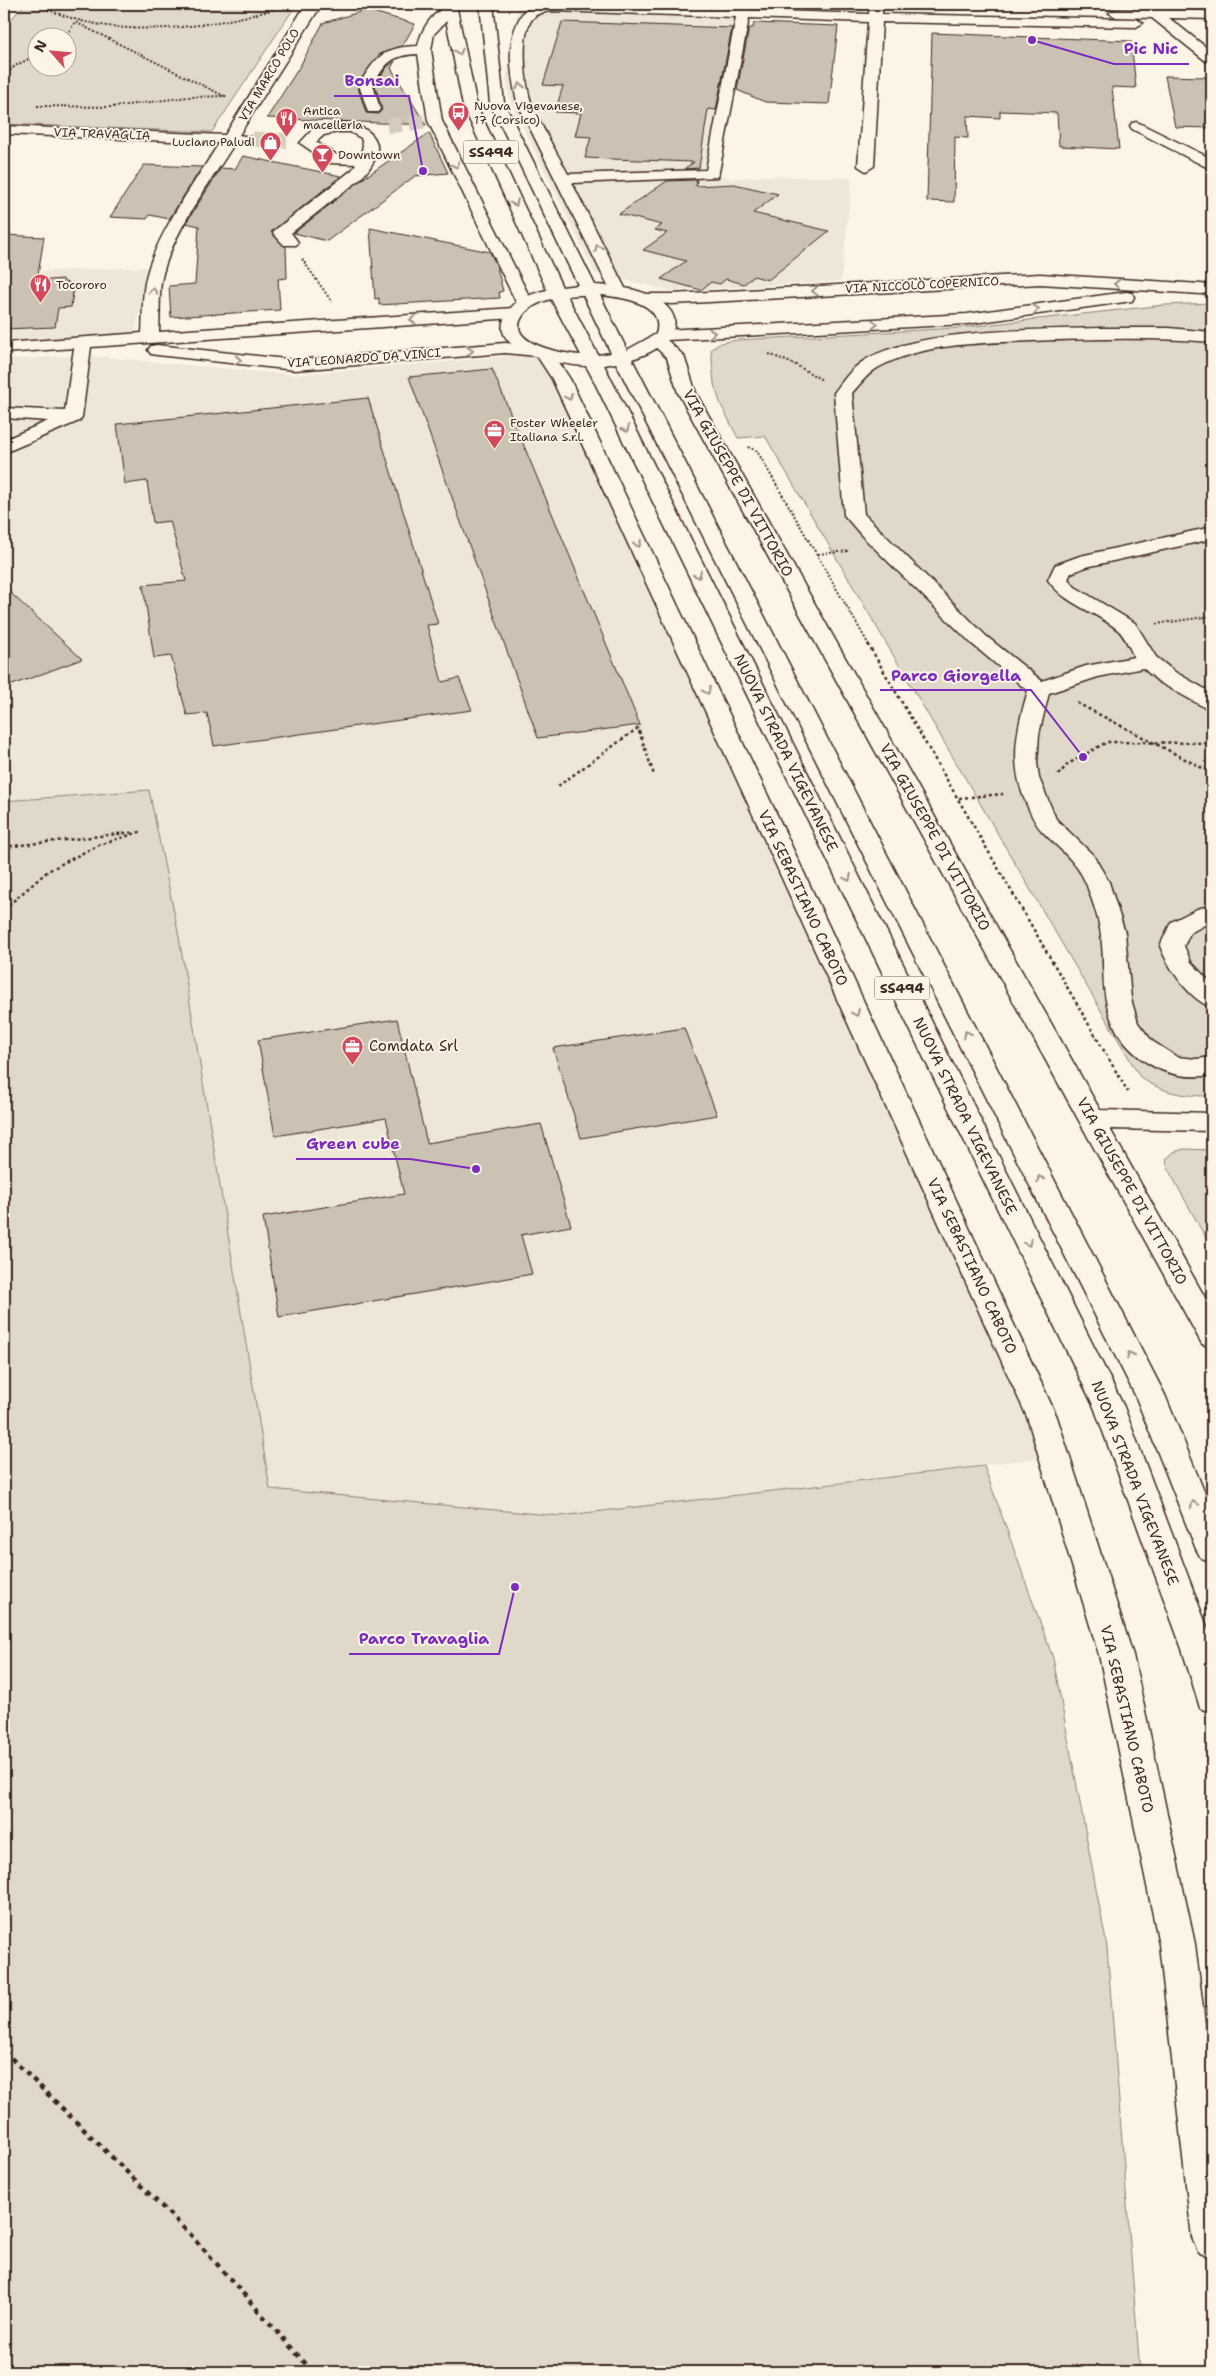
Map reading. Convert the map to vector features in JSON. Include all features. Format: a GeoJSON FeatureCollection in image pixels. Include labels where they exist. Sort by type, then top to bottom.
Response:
{"type":"FeatureCollection","features":[{"type":"Feature","properties":{"kind":"street","name":"VIA MARCO POLO"},"geometry":{"type":"LineString","coordinates":[[150,340],[153,283],[160,260],[186,208],[231,140],[315,4]]}},
{"type":"Feature","properties":{"kind":"street","name":"SS494"},"geometry":{"type":"LineString","coordinates":[[486,4],[497,103],[588,289],[1150,1395],[1212,1549]]}},
{"type":"Feature","properties":{"kind":"street"},"geometry":{"type":"LineString","coordinates":[[868,4],[883,8],[1136,23]]}},
{"type":"Feature","properties":{"kind":"street"},"geometry":{"type":"LineString","coordinates":[[1140,4],[1158,15],[1212,59]]}},
{"type":"Feature","properties":{"kind":"street"},"geometry":{"type":"LineString","coordinates":[[620,292],[524,102],[518,76],[522,24],[531,12],[552,7],[595,6],[883,8],[1212,15]]}},
{"type":"Feature","properties":{"kind":"street"},"geometry":{"type":"LineString","coordinates":[[450,7],[427,34],[424,50],[430,121],[519,308]]}},
{"type":"Feature","properties":{"kind":"street","name":"NUOVA STRADA VIGEVANESE"},"geometry":{"type":"LineString","coordinates":[[450,7],[470,106],[556,292],[592,360],[1109,1407],[1199,1648],[1212,1698]]}},
{"type":"Feature","properties":{"kind":"street"},"geometry":{"type":"LineString","coordinates":[[563,179],[713,174],[744,8]]}},
{"type":"Feature","properties":{"kind":"street"},"geometry":{"type":"LineString","coordinates":[[866,166],[883,8]]}},
{"type":"Feature","properties":{"kind":"street"},"geometry":{"type":"LineString","coordinates":[[1187,38],[1200,27],[1212,22]]}},
{"type":"Feature","properties":{"kind":"street"},"geometry":{"type":"LineString","coordinates":[[290,242],[281,233],[358,173],[367,159],[370,151],[366,86],[383,57],[402,50],[424,50]]}},
{"type":"Feature","properties":{"kind":"street"},"geometry":{"type":"LineString","coordinates":[[367,159],[334,160],[301,142],[325,129],[369,124]]}},
{"type":"Feature","properties":{"kind":"street"},"geometry":{"type":"LineString","coordinates":[[1137,126],[1212,166]]}},
{"type":"Feature","properties":{"kind":"street","name":"VIA TRAVAGLIA"},"geometry":{"type":"LineString","coordinates":[[4,130],[231,140],[253,139]]}},
{"type":"Feature","properties":{"kind":"street","name":"VIA NICCOLÒ COPERNICO"},"geometry":{"type":"LineString","coordinates":[[642,298],[672,299],[1040,279],[1207,288]]}},
{"type":"Feature","properties":{"kind":"street","name":"VIA NICCOLÒ COPERNICO"},"geometry":{"type":"LineString","coordinates":[[661,338],[967,319],[1102,299],[1207,288]]}},
{"type":"Feature","properties":{"kind":"street"},"geometry":{"type":"LineString","coordinates":[[588,289],[620,292],[642,298],[655,305],[665,316],[666,330],[661,338],[640,351],[622,356],[592,360],[540,352],[523,344],[512,333],[510,324],[519,308],[556,292],[588,289]]}},
{"type":"Feature","properties":{"kind":"street","name":"VIA LEONARDO DA VINCI"},"geometry":{"type":"LineString","coordinates":[[4,348],[150,340],[347,325],[519,308]]}},
{"type":"Feature","properties":{"kind":"street"},"geometry":{"type":"LineString","coordinates":[[1039,690],[979,640],[868,532],[854,515],[843,393],[870,364],[895,353],[940,344],[986,338],[1101,332],[1182,333],[1212,337]]}},
{"type":"Feature","properties":{"kind":"street"},"geometry":{"type":"LineString","coordinates":[[200,356],[196,349],[197,344],[213,335]]}},
{"type":"Feature","properties":{"kind":"street","name":"VIA GIUSEPPE DI VITTORIO"},"geometry":{"type":"LineString","coordinates":[[661,338],[680,366],[687,393],[714,442],[1093,1119],[1212,1336]]}},
{"type":"Feature","properties":{"kind":"street","name":"VIA LEONARDO DA VINCI"},"geometry":{"type":"LineString","coordinates":[[103,343],[200,356],[295,364],[505,348],[540,352]]}},
{"type":"Feature","properties":{"kind":"street"},"geometry":{"type":"LineString","coordinates":[[73,417],[83,344]]}},
{"type":"Feature","properties":{"kind":"street","name":"VIA SEBASTIANO CABOTO"},"geometry":{"type":"LineString","coordinates":[[540,352],[561,379],[746,774],[1042,1417],[1116,1655],[1177,1944],[1212,2238]]}},
{"type":"Feature","properties":{"kind":"street"},"geometry":{"type":"LineString","coordinates":[[4,413],[73,417]]}},
{"type":"Feature","properties":{"kind":"street"},"geometry":{"type":"LineString","coordinates":[[4,446],[73,417]]}},
{"type":"Feature","properties":{"kind":"street"},"geometry":{"type":"LineString","coordinates":[[1212,534],[1080,562],[1062,569],[1058,580],[1068,591],[1128,627],[1146,661],[1167,676],[1212,702]]}},
{"type":"Feature","properties":{"kind":"street"},"geometry":{"type":"LineString","coordinates":[[1039,690],[1094,671],[1146,661]]}},
{"type":"Feature","properties":{"kind":"street"},"geometry":{"type":"LineString","coordinates":[[1039,690],[1031,717],[1024,758],[1030,792],[1046,822],[1077,852],[1093,874],[1113,933],[1120,1008],[1129,1031],[1147,1052],[1163,1062],[1197,1070],[1212,1066]]}},
{"type":"Feature","properties":{"kind":"street"},"geometry":{"type":"LineString","coordinates":[[1212,913],[1206,914],[1180,928],[1172,946],[1180,965],[1212,998]]}},
{"type":"Feature","properties":{"kind":"street"},"geometry":{"type":"LineString","coordinates":[[1093,1119],[1212,1122]]}},
{"type":"Feature","properties":{"kind":"path"},"geometry":{"type":"LineString","coordinates":[[37,4],[55,15],[75,22],[225,96]]}},
{"type":"Feature","properties":{"kind":"path"},"geometry":{"type":"LineString","coordinates":[[75,22],[131,27],[216,24],[283,7]]}},
{"type":"Feature","properties":{"kind":"path"},"geometry":{"type":"LineString","coordinates":[[71,28],[75,22]]}},
{"type":"Feature","properties":{"kind":"path"},"geometry":{"type":"LineString","coordinates":[[4,76],[15,66],[28,59]]}},
{"type":"Feature","properties":{"kind":"path"},"geometry":{"type":"LineString","coordinates":[[33,106],[112,107],[188,97],[256,97]]}},
{"type":"Feature","properties":{"kind":"path"},"geometry":{"type":"LineString","coordinates":[[290,242],[347,325]]}},
{"type":"Feature","properties":{"kind":"path"},"geometry":{"type":"LineString","coordinates":[[764,352],[796,365],[843,393]]}},
{"type":"Feature","properties":{"kind":"path"},"geometry":{"type":"LineString","coordinates":[[714,442],[733,440],[757,451],[959,798],[1123,1086],[1136,1096]]}},
{"type":"Feature","properties":{"kind":"path"},"geometry":{"type":"LineString","coordinates":[[1128,627],[1212,616]]}},
{"type":"Feature","properties":{"kind":"path"},"geometry":{"type":"LineString","coordinates":[[1039,690],[1071,699],[1212,772]]}},
{"type":"Feature","properties":{"kind":"path"},"geometry":{"type":"LineString","coordinates":[[558,786],[638,728],[654,775]]}},
{"type":"Feature","properties":{"kind":"path"},"geometry":{"type":"LineString","coordinates":[[959,798],[1046,789],[1068,764],[1106,742],[1212,743]]}},
{"type":"Feature","properties":{"kind":"path"},"geometry":{"type":"LineString","coordinates":[[4,847],[143,831],[98,845],[48,871],[4,909]]}},
{"type":"Feature","properties":{"kind":"path"},"geometry":{"type":"LineString","coordinates":[[4,2051],[191,2234],[313,2372]]}},
{"type":"Feature","properties":{"kind":"shaded area"},"geometry":{"type":"Polygon","coordinates":[[[24,4],[296,5],[212,132],[4,124],[4,28],[24,4]]]}},
{"type":"Feature","properties":{"kind":"shaded area"},"geometry":{"type":"Polygon","coordinates":[[[969,4],[1111,4],[1121,9],[969,4]]]}},
{"type":"Feature","properties":{"kind":"shaded area"},"geometry":{"type":"Polygon","coordinates":[[[1212,4],[1212,10],[1184,11],[1170,10],[1159,5],[1212,4]]]}},
{"type":"Feature","properties":{"kind":"shaded area"},"geometry":{"type":"Polygon","coordinates":[[[518,6],[750,16],[721,175],[733,179],[761,176],[852,178],[841,281],[672,291],[595,273],[511,103],[506,80],[518,6]]]}},
{"type":"Feature","properties":{"kind":"shaded area"},"geometry":{"type":"Polygon","coordinates":[[[151,267],[135,331],[98,337],[4,342],[4,273],[151,267]]]}},
{"type":"Feature","properties":{"kind":"shaded area"},"geometry":{"type":"Polygon","coordinates":[[[1212,303],[1212,1096],[1175,1093],[1157,1087],[1140,1077],[765,436],[738,438],[721,405],[714,384],[711,349],[721,343],[737,340],[957,328],[1164,305],[1212,303]]]}},
{"type":"Feature","properties":{"kind":"shaded area"},"geometry":{"type":"Polygon","coordinates":[[[532,354],[560,361],[1057,1412],[1072,1454],[560,1516],[270,1489],[179,937],[149,790],[4,801],[4,360],[81,355],[295,375],[532,354]]]}},
{"type":"Feature","properties":{"kind":"shaded area"},"geometry":{"type":"Polygon","coordinates":[[[149,790],[179,937],[270,1489],[560,1516],[984,1466],[1053,1658],[1107,1947],[1140,2372],[4,2372],[4,801],[149,790]]]}},
{"type":"Feature","properties":{"kind":"shaded area"},"geometry":{"type":"Polygon","coordinates":[[[1184,1149],[1212,1150],[1212,1249],[1168,1169],[1166,1159],[1174,1152],[1184,1149]]]}},
{"type":"Feature","properties":{"kind":"building"},"geometry":{"type":"Polygon","coordinates":[[[366,10],[415,24],[403,45],[380,54],[357,84],[366,113],[378,114],[382,110],[375,85],[387,67],[395,61],[391,68],[426,125],[267,118],[300,66],[323,23],[366,10]]]}},
{"type":"Feature","properties":{"kind":"building"},"geometry":{"type":"Polygon","coordinates":[[[562,22],[732,28],[716,110],[708,109],[699,168],[684,169],[694,162],[585,158],[591,137],[575,136],[581,113],[555,112],[563,86],[543,85],[562,22]]]}},
{"type":"Feature","properties":{"kind":"building"},"geometry":{"type":"Polygon","coordinates":[[[754,23],[838,26],[829,104],[765,102],[737,90],[749,28],[753,28],[754,23]]]}},
{"type":"Feature","properties":{"kind":"building"},"geometry":{"type":"Polygon","coordinates":[[[932,33],[1131,41],[1136,88],[1112,87],[1119,149],[1059,146],[1057,113],[1000,111],[1000,118],[967,116],[968,138],[955,137],[954,202],[927,201],[932,33]]]}},
{"type":"Feature","properties":{"kind":"building"},"geometry":{"type":"Polygon","coordinates":[[[1165,76],[1206,77],[1212,109],[1212,128],[1175,127],[1165,76]]]}},
{"type":"Feature","properties":{"kind":"building"},"geometry":{"type":"Polygon","coordinates":[[[429,133],[448,173],[415,176],[327,241],[294,233],[361,180],[429,133]]]}},
{"type":"Feature","properties":{"kind":"building"},"geometry":{"type":"Polygon","coordinates":[[[243,156],[341,176],[271,232],[286,247],[287,278],[278,279],[280,310],[171,317],[169,286],[195,284],[199,226],[186,223],[221,168],[235,169],[243,156]]]}},
{"type":"Feature","properties":{"kind":"building"},"geometry":{"type":"Polygon","coordinates":[[[144,165],[202,167],[169,219],[150,215],[147,219],[110,217],[144,165]]]}},
{"type":"Feature","properties":{"kind":"building"},"geometry":{"type":"Polygon","coordinates":[[[697,180],[696,186],[734,184],[778,194],[753,213],[829,231],[768,280],[754,276],[744,284],[726,279],[720,284],[711,282],[701,290],[661,279],[686,261],[643,250],[667,233],[655,230],[662,225],[619,214],[667,181],[697,180]]]}},
{"type":"Feature","properties":{"kind":"building"},"geometry":{"type":"Polygon","coordinates":[[[370,228],[490,252],[496,264],[503,291],[499,292],[500,298],[379,305],[379,298],[375,299],[370,228]]]}},
{"type":"Feature","properties":{"kind":"building"},"geometry":{"type":"Polygon","coordinates":[[[4,235],[44,237],[37,281],[63,279],[64,282],[74,284],[71,307],[58,308],[55,327],[4,329],[4,235]]]}},
{"type":"Feature","properties":{"kind":"building"},"geometry":{"type":"Polygon","coordinates":[[[492,369],[640,725],[538,738],[409,377],[492,369]]]}},
{"type":"Feature","properties":{"kind":"building"},"geometry":{"type":"Polygon","coordinates":[[[368,398],[438,624],[427,625],[442,682],[459,678],[472,710],[214,746],[207,713],[187,715],[171,656],[154,658],[143,585],[186,581],[170,521],[153,523],[147,481],[125,484],[117,424],[368,398]]]}},
{"type":"Feature","properties":{"kind":"building"},"geometry":{"type":"Polygon","coordinates":[[[4,587],[82,659],[4,688],[4,587]]]}},
{"type":"Feature","properties":{"kind":"building"},"geometry":{"type":"Polygon","coordinates":[[[397,1019],[427,1143],[541,1124],[571,1226],[521,1235],[532,1274],[279,1317],[263,1217],[404,1194],[386,1118],[275,1136],[258,1040],[397,1019]]]}},
{"type":"Feature","properties":{"kind":"building"},"geometry":{"type":"Polygon","coordinates":[[[684,1028],[717,1115],[581,1138],[553,1048],[684,1028]]]}},
{"type":"Feature","properties":{"kind":"tunnel"},"geometry":{"type":"LineString","coordinates":[[387,126],[424,122]]}},
{"type":"Feature","properties":{"kind":"tunnel"},"geometry":{"type":"LineString","coordinates":[[253,139],[287,141]]}},
{"type":"Feature","properties":{"kind":"place","name":"Pic Nic"},"geometry":{"type":"Point","coordinates":[1032,40]}},
{"type":"Feature","properties":{"kind":"place","name":"Nuova Vigevanese, 17 (Corsico)"},"geometry":{"type":"Point","coordinates":[458,132]}},
{"type":"Feature","properties":{"kind":"place","name":"Antica macelleria"},"geometry":{"type":"Point","coordinates":[287,137]}},
{"type":"Feature","properties":{"kind":"place","name":"Luciano Paludi"},"geometry":{"type":"Point","coordinates":[271,161]}},
{"type":"Feature","properties":{"kind":"place","name":"Bonsai"},"geometry":{"type":"Point","coordinates":[423,171]}},
{"type":"Feature","properties":{"kind":"place","name":"Downtown"},"geometry":{"type":"Point","coordinates":[322,174]}},
{"type":"Feature","properties":{"kind":"place","name":"Tocororo"},"geometry":{"type":"Point","coordinates":[40,304]}},
{"type":"Feature","properties":{"kind":"place","name":"Foster Wheeler Italiana S.r.l."},"geometry":{"type":"Point","coordinates":[494,449]}},
{"type":"Feature","properties":{"kind":"place","name":"Parco Giorgella"},"geometry":{"type":"Point","coordinates":[1083,757]}},
{"type":"Feature","properties":{"kind":"place","name":"Comdata Srl"},"geometry":{"type":"Point","coordinates":[353,1065]}},
{"type":"Feature","properties":{"kind":"place","name":"Green cube"},"geometry":{"type":"Point","coordinates":[476,1169]}},
{"type":"Feature","properties":{"kind":"place","name":"Parco Travaglia"},"geometry":{"type":"Point","coordinates":[515,1587]}}]}
